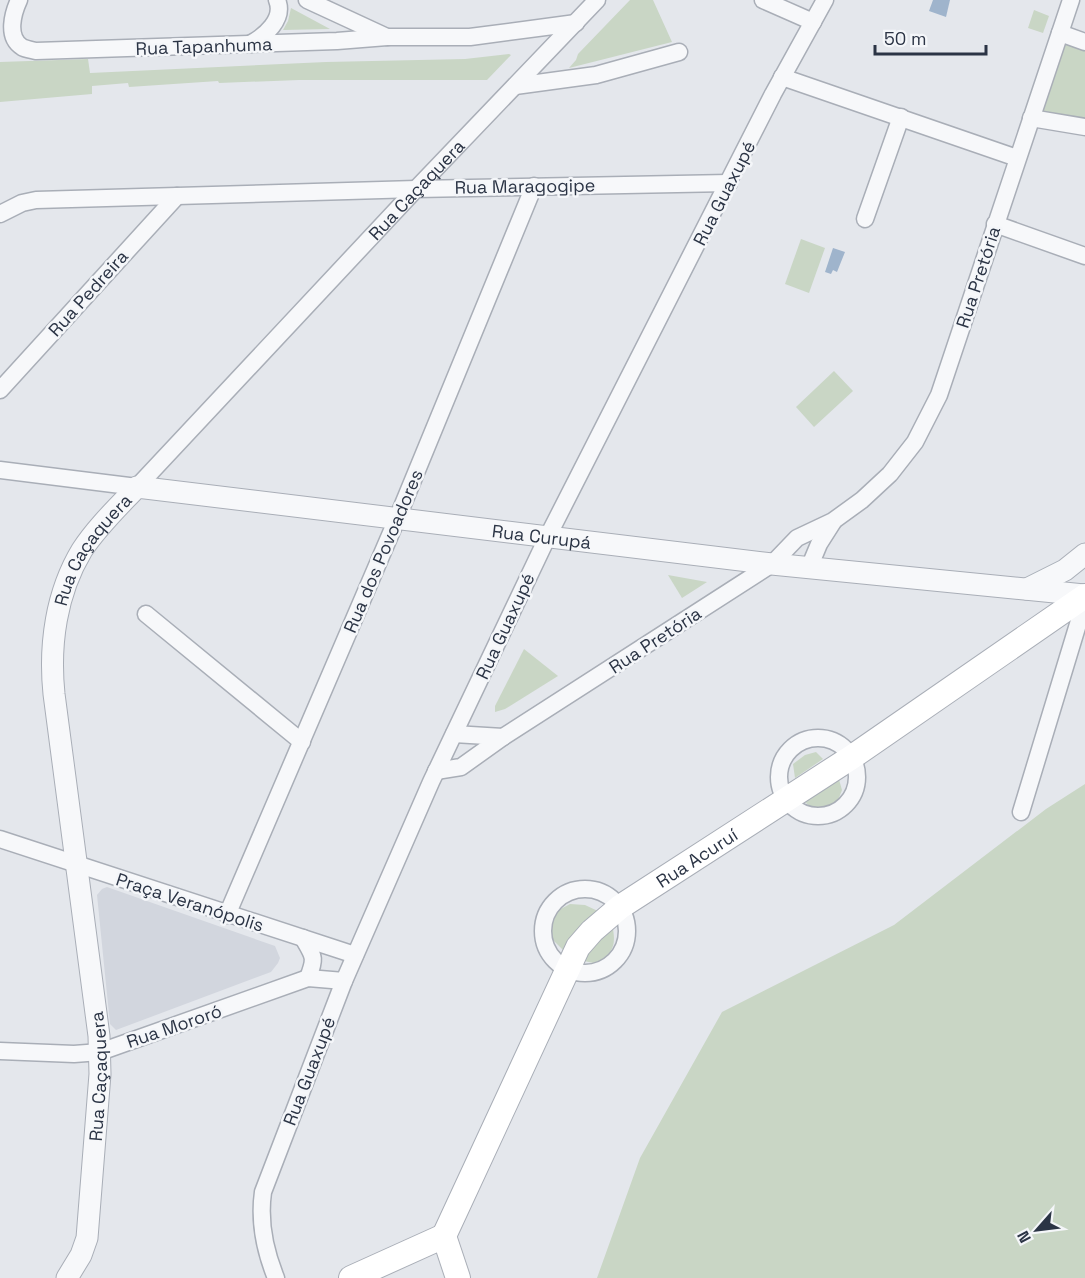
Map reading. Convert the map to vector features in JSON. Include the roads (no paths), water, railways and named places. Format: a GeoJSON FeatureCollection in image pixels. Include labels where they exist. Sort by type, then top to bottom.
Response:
{"type":"FeatureCollection","features":[{"type":"Feature","properties":{"kind":"main road","name":"Rua Acuruí"},"geometry":{"type":"LineString","coordinates":[[444,1236],[578,947],[592,931],[620,907],[852,757],[1085,596]]}},
{"type":"Feature","properties":{"kind":"main road"},"geometry":{"type":"LineString","coordinates":[[351,1278],[444,1236],[458,1278]]}},
{"type":"Feature","properties":{"kind":"street","name":"Rua Tapanhuma"},"geometry":{"type":"LineString","coordinates":[[19,0],[12,14],[13,37],[21,47],[36,51],[337,41],[387,37],[470,37],[576,22]]}},
{"type":"Feature","properties":{"kind":"street"},"geometry":{"type":"LineString","coordinates":[[250,44],[264,36],[277,18],[279,4],[277,0]]}},
{"type":"Feature","properties":{"kind":"street"},"geometry":{"type":"LineString","coordinates":[[307,0],[387,37]]}},
{"type":"Feature","properties":{"kind":"street","name":"Rua Caçaquera"},"geometry":{"type":"LineString","coordinates":[[66,1278],[73,1270],[87,1238],[100,1052],[51,666],[59,607],[66,584],[82,550],[108,518],[416,189],[597,0]]}},
{"type":"Feature","properties":{"kind":"street"},"geometry":{"type":"LineString","coordinates":[[764,0],[813,22]]}},
{"type":"Feature","properties":{"kind":"street","name":"Rua Guaxupé"},"geometry":{"type":"LineString","coordinates":[[276,1278],[264,1239],[260,1212],[263,1192],[355,955],[436,771],[548,536],[782,77],[825,0]]}},
{"type":"Feature","properties":{"kind":"street","name":"Rua Pretória"},"geometry":{"type":"LineString","coordinates":[[436,771],[461,767],[503,737],[772,564],[797,538],[833,521],[862,500],[890,474],[915,442],[939,395],[1071,0]]}},
{"type":"Feature","properties":{"kind":"street"},"geometry":{"type":"LineString","coordinates":[[1060,33],[1085,42]]}},
{"type":"Feature","properties":{"kind":"street"},"geometry":{"type":"LineString","coordinates":[[515,86],[597,75],[679,52]]}},
{"type":"Feature","properties":{"kind":"street"},"geometry":{"type":"LineString","coordinates":[[782,77],[1017,158]]}},
{"type":"Feature","properties":{"kind":"street"},"geometry":{"type":"LineString","coordinates":[[866,219],[901,117]]}},
{"type":"Feature","properties":{"kind":"street"},"geometry":{"type":"LineString","coordinates":[[1031,118],[1085,128]]}},
{"type":"Feature","properties":{"kind":"street","name":"Rua Maragogipe"},"geometry":{"type":"LineString","coordinates":[[0,214],[22,203],[36,200],[729,183]]}},
{"type":"Feature","properties":{"kind":"street","name":"Rua dos Povoadores"},"geometry":{"type":"LineString","coordinates":[[227,915],[397,519],[534,186]]}},
{"type":"Feature","properties":{"kind":"street","name":"Rua Pedreira"},"geometry":{"type":"LineString","coordinates":[[0,390],[177,196]]}},
{"type":"Feature","properties":{"kind":"street"},"geometry":{"type":"LineString","coordinates":[[995,224],[1085,256]]}},
{"type":"Feature","properties":{"kind":"street","name":"Rua Curupá"},"geometry":{"type":"LineString","coordinates":[[0,470],[772,564],[1085,596]]}},
{"type":"Feature","properties":{"kind":"street","name":"Rua Pretória"},"geometry":{"type":"LineString","coordinates":[[809,567],[824,533],[833,521]]}},
{"type":"Feature","properties":{"kind":"street"},"geometry":{"type":"LineString","coordinates":[[1026,589],[1065,570],[1085,554]]}},
{"type":"Feature","properties":{"kind":"street"},"geometry":{"type":"LineString","coordinates":[[1021,812],[1085,601]]}},
{"type":"Feature","properties":{"kind":"street"},"geometry":{"type":"LineString","coordinates":[[146,614],[302,742]]}},
{"type":"Feature","properties":{"kind":"street"},"geometry":{"type":"LineString","coordinates":[[454,734],[503,737]]}},
{"type":"Feature","properties":{"kind":"street"},"geometry":{"type":"LineString","coordinates":[[808,739],[827,740],[843,748],[852,757],[857,783],[853,796],[839,810],[821,817],[807,815],[795,809],[786,800],[780,788],[779,776],[784,758],[796,744],[808,739]]}},
{"type":"Feature","properties":{"kind":"street","name":"Praça Veranópolis"},"geometry":{"type":"LineString","coordinates":[[0,839],[355,955]]}},
{"type":"Feature","properties":{"kind":"street"},"geometry":{"type":"LineString","coordinates":[[584,888],[598,890],[620,907],[626,920],[627,933],[624,946],[617,958],[607,967],[594,972],[581,973],[568,969],[556,961],[548,950],[543,936],[544,922],[549,909],[558,898],[570,891],[584,888]]}},
{"type":"Feature","properties":{"kind":"street"},"geometry":{"type":"LineString","coordinates":[[303,938],[313,956],[314,963],[308,978]]}},
{"type":"Feature","properties":{"kind":"street","name":"Rua Mororó"},"geometry":{"type":"LineString","coordinates":[[0,1051],[74,1054],[100,1052],[308,978],[344,981]]}},
{"type":"Feature","properties":{"kind":"water"},"geometry":{"type":"Polygon","coordinates":[[[933,0],[950,0],[946,17],[929,11],[933,0]]]}},
{"type":"Feature","properties":{"kind":"water"},"geometry":{"type":"Polygon","coordinates":[[[833,248],[845,252],[837,272],[833,270],[831,274],[825,272],[833,248]]]}}]}
